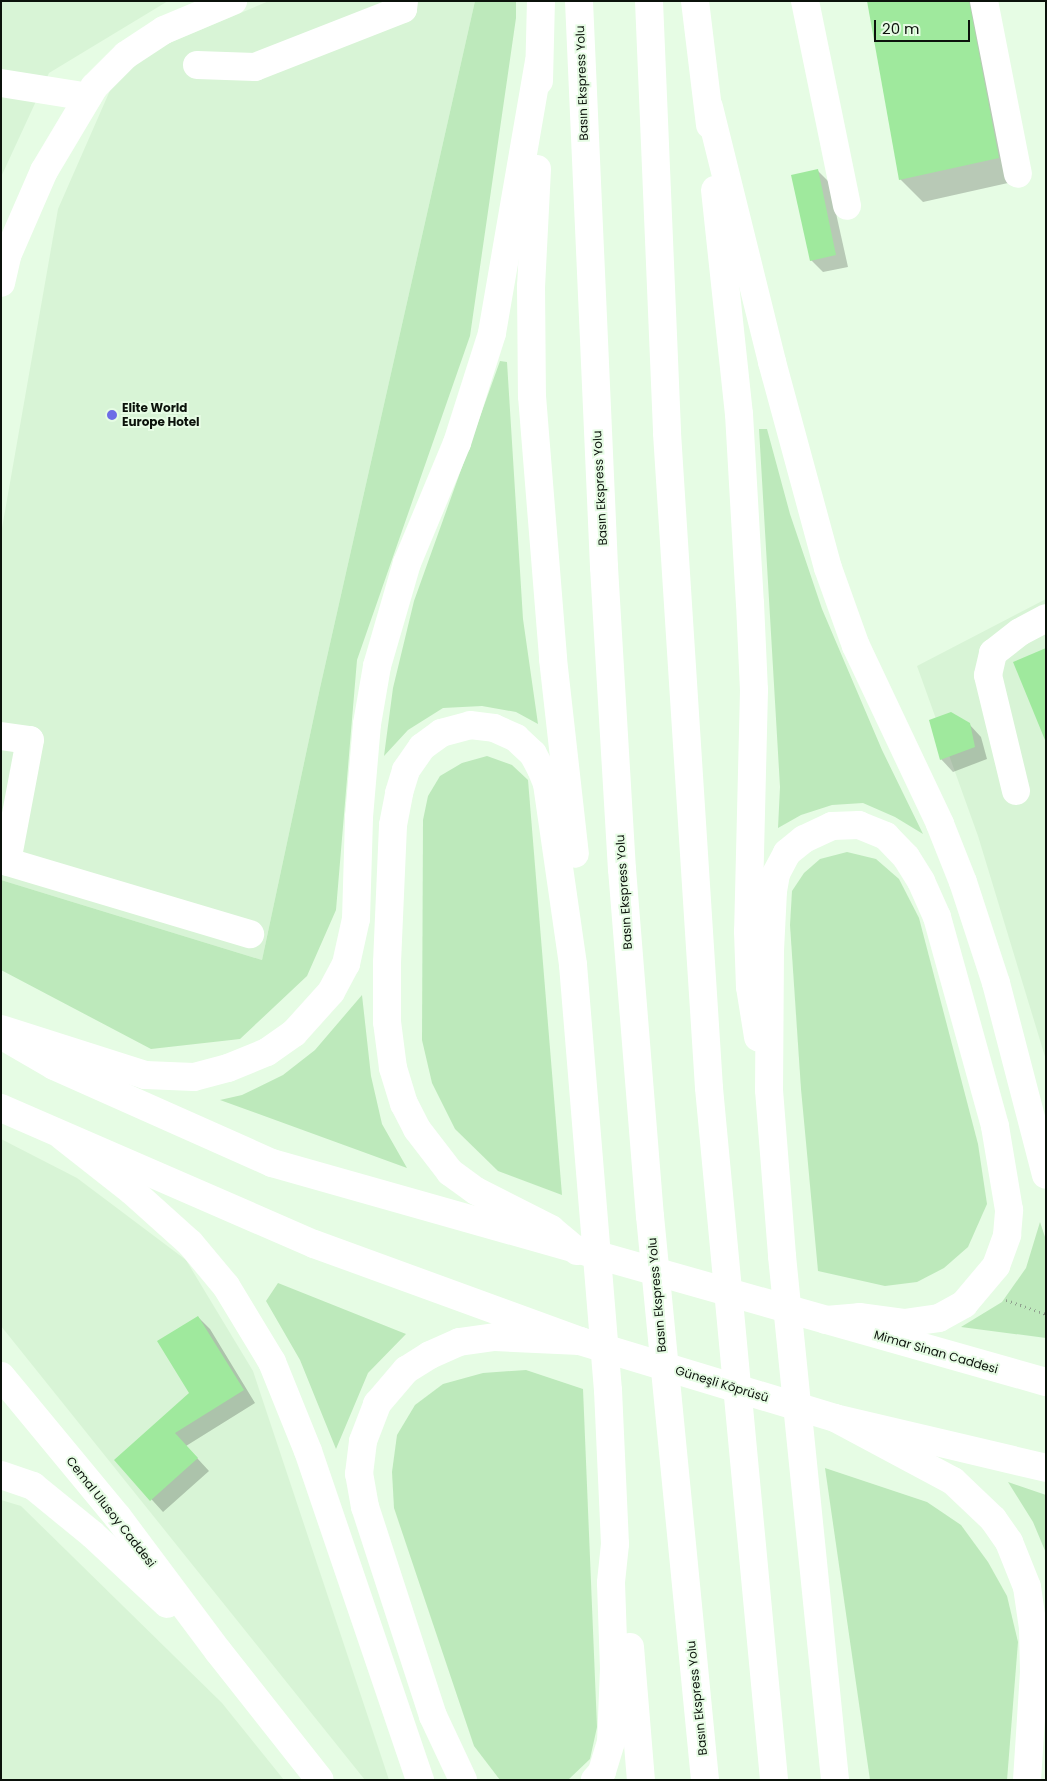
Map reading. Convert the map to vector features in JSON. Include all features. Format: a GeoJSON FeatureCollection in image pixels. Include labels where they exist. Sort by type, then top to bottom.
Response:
{"type":"FeatureCollection","features":[{"type":"Feature","properties":{"kind":"main road"},"geometry":{"type":"LineString","coordinates":[[1,283],[7,256],[44,171],[88,97],[126,55],[164,30],[233,1]]}},
{"type":"Feature","properties":{"kind":"main road"},"geometry":{"type":"LineString","coordinates":[[197,65],[255,66],[403,9],[404,1]]}},
{"type":"Feature","properties":{"kind":"main road"},"geometry":{"type":"LineString","coordinates":[[541,1],[532,277],[532,396],[553,658],[576,870],[573,965]]}},
{"type":"Feature","properties":{"kind":"main road","name":"Basın Ekspress Yolu"},"geometry":{"type":"LineString","coordinates":[[579,1],[603,547],[622,869],[652,1235],[705,1780]]}},
{"type":"Feature","properties":{"kind":"main road"},"geometry":{"type":"LineString","coordinates":[[649,1],[668,442],[709,1088],[736,1411],[774,1780]]}},
{"type":"Feature","properties":{"kind":"main road"},"geometry":{"type":"LineString","coordinates":[[695,1],[709,107],[739,414],[754,690],[747,871],[750,987],[769,1090]]}},
{"type":"Feature","properties":{"kind":"main road"},"geometry":{"type":"LineString","coordinates":[[805,1],[847,206]]}},
{"type":"Feature","properties":{"kind":"main road"},"geometry":{"type":"LineString","coordinates":[[984,1],[1018,174]]}},
{"type":"Feature","properties":{"kind":"main road"},"geometry":{"type":"LineString","coordinates":[[1,1029],[145,1075],[194,1077],[228,1068],[267,1052],[294,1033],[331,992],[346,964],[356,919],[360,808],[377,666],[407,563],[457,443],[492,333],[539,62]]}},
{"type":"Feature","properties":{"kind":"main road"},"geometry":{"type":"LineString","coordinates":[[1,84],[88,97]]}},
{"type":"Feature","properties":{"kind":"main road"},"geometry":{"type":"LineString","coordinates":[[709,107],[772,362],[828,568],[856,646],[940,824],[963,882],[996,983],[1046,1175]]}},
{"type":"Feature","properties":{"kind":"main road"},"geometry":{"type":"LineString","coordinates":[[1016,791],[988,675],[993,653],[1020,632],[1046,618]]}},
{"type":"Feature","properties":{"kind":"main road"},"geometry":{"type":"LineString","coordinates":[[578,1250],[551,1229],[476,1191],[450,1172],[417,1129],[404,1104],[394,1068],[387,1022],[386,963],[394,825],[406,770],[422,747],[442,733],[470,725],[494,728],[516,738],[533,754],[547,784],[573,965],[608,1390],[615,1544],[611,1583],[614,1668],[611,1742],[602,1772],[595,1780]]}},
{"type":"Feature","properties":{"kind":"main road"},"geometry":{"type":"LineString","coordinates":[[1,736],[30,740],[4,861],[250,934]]}},
{"type":"Feature","properties":{"kind":"main road"},"geometry":{"type":"LineString","coordinates":[[1,1035],[54,1066],[272,1163],[578,1250],[826,1320],[859,1317],[904,1323],[940,1318],[964,1304],[996,1266],[1007,1235],[1009,1210],[995,1126],[937,917],[921,881],[906,857],[886,836],[859,825],[832,826],[804,839],[787,853],[776,874],[770,950],[769,1090],[799,1446],[834,1739],[835,1780]]}},
{"type":"Feature","properties":{"kind":"main road"},"geometry":{"type":"LineString","coordinates":[[1,1108],[314,1244],[580,1341]]}},
{"type":"Feature","properties":{"kind":"main road"},"geometry":{"type":"LineString","coordinates":[[62,1136],[132,1191],[190,1243],[226,1286],[272,1362],[308,1450],[420,1780]]}},
{"type":"Feature","properties":{"kind":"main road","name":"Mimar Sinan Caddesi"},"geometry":{"type":"LineString","coordinates":[[826,1320],[1046,1382]]}},
{"type":"Feature","properties":{"kind":"main road"},"geometry":{"type":"LineString","coordinates":[[463,1780],[432,1716],[364,1507],[359,1474],[363,1441],[377,1404],[406,1370],[430,1355],[459,1342],[495,1336],[580,1341]]}},
{"type":"Feature","properties":{"kind":"main road","name":"Güneşli Köprüsü"},"geometry":{"type":"LineString","coordinates":[[580,1341],[835,1418]]}},
{"type":"Feature","properties":{"kind":"main road","name":"Cemal Ulusoy Caddesi"},"geometry":{"type":"LineString","coordinates":[[1,1376],[117,1516],[218,1651],[320,1780]]}},
{"type":"Feature","properties":{"kind":"main road"},"geometry":{"type":"LineString","coordinates":[[835,1418],[1046,1468]]}},
{"type":"Feature","properties":{"kind":"main road"},"geometry":{"type":"LineString","coordinates":[[835,1418],[953,1481],[993,1519],[1009,1542],[1027,1587],[1033,1628],[1034,1672],[1027,1780]]}},
{"type":"Feature","properties":{"kind":"main road","name":"Cemal Ulusoy Caddesi"},"geometry":{"type":"LineString","coordinates":[[1,1475],[34,1486],[93,1535],[218,1651]]}},
{"type":"Feature","properties":{"kind":"main road"},"geometry":{"type":"LineString","coordinates":[[615,1544],[625,1587],[641,1780]]}},
{"type":"Feature","properties":{"kind":"main road"},"geometry":{"type":"LineString","coordinates":[[834,1739],[844,1780]]}},
{"type":"Feature","properties":{"kind":"path"},"geometry":{"type":"LineString","coordinates":[[1002,1299],[1046,1314]]}},
{"type":"Feature","properties":{"kind":"shaded area"},"geometry":{"type":"Polygon","coordinates":[[[1,1],[168,1],[49,73],[1,177],[1,1]]]}},
{"type":"Feature","properties":{"kind":"shaded area"},"geometry":{"type":"Polygon","coordinates":[[[269,1],[475,1],[320,688],[262,960],[1,880],[1,534],[58,209],[122,63],[269,1]]]}},
{"type":"Feature","properties":{"kind":"shaded area"},"geometry":{"type":"Polygon","coordinates":[[[475,1],[516,1],[516,18],[470,336],[357,660],[336,910],[307,976],[240,1039],[151,1049],[1,970],[1,880],[262,960],[320,688],[475,1]]]}},
{"type":"Feature","properties":{"kind":"shaded area"},"geometry":{"type":"Polygon","coordinates":[[[500,361],[507,362],[523,619],[538,724],[516,712],[482,706],[443,708],[408,730],[384,756],[393,688],[414,601],[500,361]]]}},
{"type":"Feature","properties":{"kind":"shaded area"},"geometry":{"type":"Polygon","coordinates":[[[759,429],[767,429],[790,514],[822,609],[882,750],[923,834],[895,817],[863,803],[832,805],[801,815],[778,828],[780,787],[759,429]]]}},
{"type":"Feature","properties":{"kind":"shaded area"},"geometry":{"type":"Polygon","coordinates":[[[1046,599],[1046,1060],[978,836],[917,666],[1046,599]]]}},
{"type":"Feature","properties":{"kind":"shaded area"},"geometry":{"type":"Polygon","coordinates":[[[487,756],[512,765],[528,780],[562,1195],[498,1171],[455,1129],[432,1083],[422,1040],[423,820],[428,796],[440,776],[462,763],[487,756]]]}},
{"type":"Feature","properties":{"kind":"shaded area"},"geometry":{"type":"Polygon","coordinates":[[[847,852],[876,859],[899,879],[919,918],[978,1144],[987,1204],[968,1247],[944,1268],[917,1282],[885,1286],[818,1271],[801,1089],[790,925],[792,891],[804,873],[820,859],[847,852]]]}},
{"type":"Feature","properties":{"kind":"shaded area"},"geometry":{"type":"Polygon","coordinates":[[[362,995],[371,1076],[382,1124],[407,1168],[220,1100],[242,1095],[283,1075],[315,1050],[362,995]]]}},
{"type":"Feature","properties":{"kind":"shaded area"},"geometry":{"type":"Polygon","coordinates":[[[1,1139],[77,1178],[186,1260],[253,1371],[389,1780],[365,1780],[1,1326],[1,1139]]]}},
{"type":"Feature","properties":{"kind":"shaded area"},"geometry":{"type":"Polygon","coordinates":[[[1040,1222],[1046,1240],[1046,1338],[961,1327],[1002,1302],[1026,1268],[1040,1222]]]}},
{"type":"Feature","properties":{"kind":"shaded area"},"geometry":{"type":"Polygon","coordinates":[[[278,1283],[406,1334],[368,1373],[336,1449],[300,1360],[266,1301],[278,1283]]]}},
{"type":"Feature","properties":{"kind":"shaded area"},"geometry":{"type":"Polygon","coordinates":[[[526,1370],[583,1389],[597,1727],[590,1759],[568,1780],[500,1780],[474,1746],[394,1508],[392,1472],[397,1435],[415,1405],[443,1384],[483,1373],[526,1370]]]}},
{"type":"Feature","properties":{"kind":"shaded area"},"geometry":{"type":"Polygon","coordinates":[[[825,1468],[927,1502],[961,1525],[988,1562],[1007,1596],[1018,1642],[1007,1780],[870,1780],[825,1468]]]}},
{"type":"Feature","properties":{"kind":"shaded area"},"geometry":{"type":"Polygon","coordinates":[[[1008,1482],[1046,1495],[1046,1553],[1033,1522],[1008,1482]]]}},
{"type":"Feature","properties":{"kind":"shaded area"},"geometry":{"type":"Polygon","coordinates":[[[1,1500],[21,1506],[222,1703],[284,1780],[1,1780],[1,1500]]]}},
{"type":"Feature","properties":{"kind":"building"},"geometry":{"type":"Polygon","coordinates":[[[867,1],[969,1],[999,158],[899,180],[867,1]]]}},
{"type":"Feature","properties":{"kind":"building"},"geometry":{"type":"Polygon","coordinates":[[[818,169],[836,255],[810,261],[791,175],[818,169]]]}},
{"type":"Feature","properties":{"kind":"building"},"geometry":{"type":"Polygon","coordinates":[[[1046,648],[1046,740],[1045,740],[1013,662],[1046,648]]]}},
{"type":"Feature","properties":{"kind":"building"},"geometry":{"type":"Polygon","coordinates":[[[951,712],[970,723],[975,747],[940,760],[929,720],[951,712]]]}},
{"type":"Feature","properties":{"kind":"building"},"geometry":{"type":"Polygon","coordinates":[[[198,1316],[244,1390],[175,1433],[198,1458],[150,1501],[114,1460],[189,1393],[157,1341],[198,1316]]]}},
{"type":"Feature","properties":{"kind":"place","name":"Elite World Europe Hotel"},"geometry":{"type":"Point","coordinates":[112,415]}}]}
